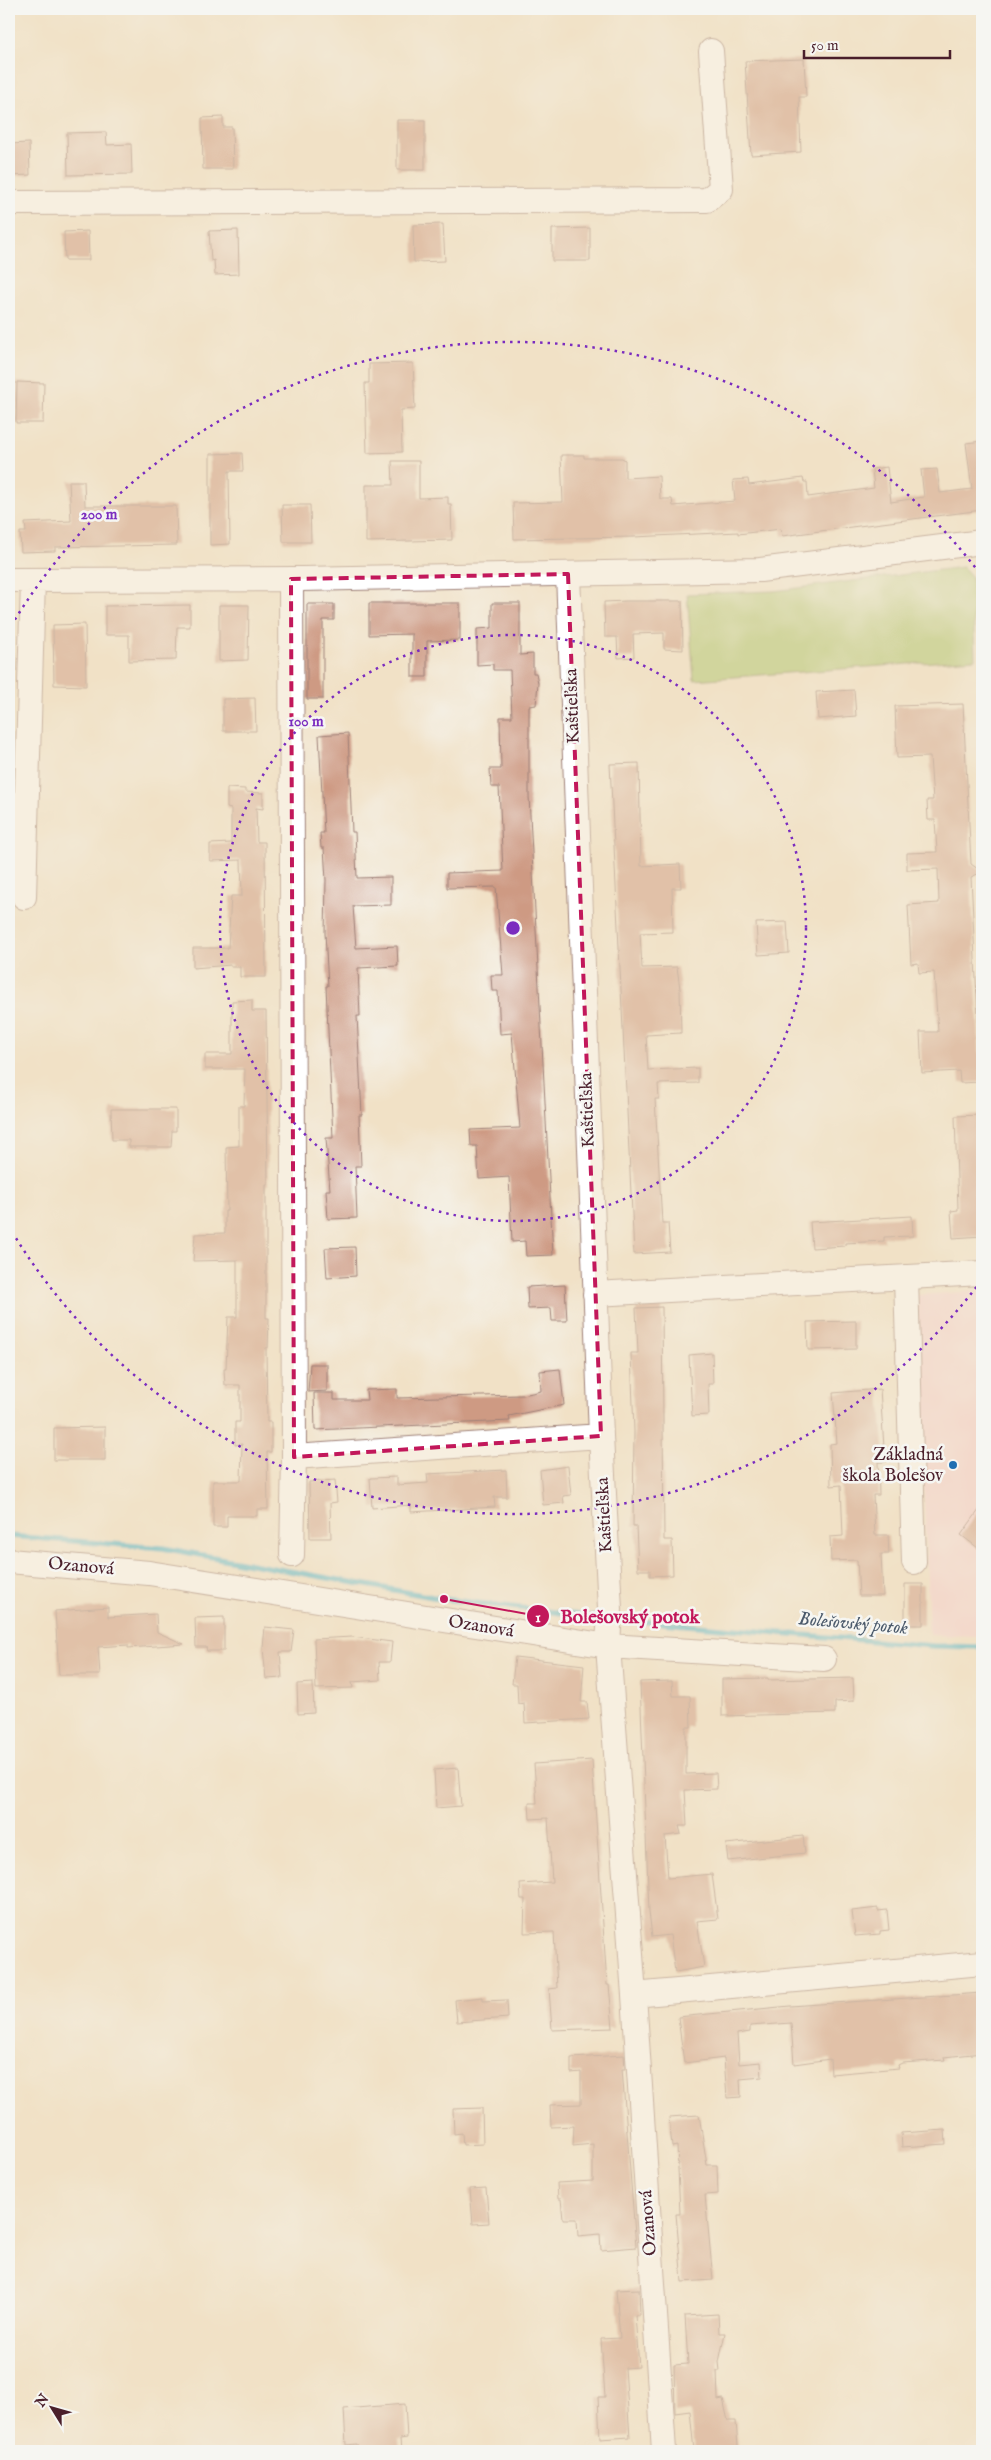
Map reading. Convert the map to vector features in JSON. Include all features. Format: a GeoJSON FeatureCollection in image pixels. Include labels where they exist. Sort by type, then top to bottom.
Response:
{"type":"FeatureCollection","features":[{"type":"Feature","properties":{"kind":"street"},"geometry":{"type":"LineString","coordinates":[[9,203],[707,200],[721,189],[711,51]]}},
{"type":"Feature","properties":{"kind":"street"},"geometry":{"type":"LineString","coordinates":[[9,580],[291,579],[760,570],[982,542]]}},
{"type":"Feature","properties":{"kind":"street","name":"Kaštieľska"},"geometry":{"type":"LineString","coordinates":[[568,574],[609,1627]]}},
{"type":"Feature","properties":{"kind":"street"},"geometry":{"type":"LineString","coordinates":[[291,579],[294,1457],[292,1556]]}},
{"type":"Feature","properties":{"kind":"street"},"geometry":{"type":"LineString","coordinates":[[24,897],[33,580]]}},
{"type":"Feature","properties":{"kind":"street"},"geometry":{"type":"LineString","coordinates":[[595,1294],[982,1273]]}},
{"type":"Feature","properties":{"kind":"street"},"geometry":{"type":"LineString","coordinates":[[906,1277],[914,1562]]}},
{"type":"Feature","properties":{"kind":"street"},"geometry":{"type":"LineString","coordinates":[[294,1457],[601,1436]]}},
{"type":"Feature","properties":{"kind":"street","name":"Ozanová"},"geometry":{"type":"LineString","coordinates":[[9,1560],[149,1573],[609,1627],[664,2451]]}},
{"type":"Feature","properties":{"kind":"street"},"geometry":{"type":"LineString","coordinates":[[609,1627],[824,1659]]}},
{"type":"Feature","properties":{"kind":"street"},"geometry":{"type":"LineString","coordinates":[[634,1995],[982,1962]]}},
{"type":"Feature","properties":{"kind":"highlighted area"},"geometry":{"type":"Polygon","coordinates":[[[568,574],[601,1436],[294,1457],[291,579],[568,574]]]}},
{"type":"Feature","properties":{"kind":"shaded area","name":"Základná škola Bolešov"},"geometry":{"type":"Polygon","coordinates":[[[982,1291],[982,1636],[929,1635],[917,1295],[982,1291]]]}},
{"type":"Feature","properties":{"kind":"green space"},"geometry":{"type":"Polygon","coordinates":[[[963,567],[972,577],[975,659],[694,680],[687,594],[774,591],[963,567]]]}},
{"type":"Feature","properties":{"kind":"building"},"geometry":{"type":"Polygon","coordinates":[[[804,59],[806,97],[799,97],[801,152],[751,155],[745,61],[804,59]]]}},
{"type":"Feature","properties":{"kind":"building"},"geometry":{"type":"Polygon","coordinates":[[[223,117],[223,127],[232,127],[233,169],[203,169],[202,118],[223,117]]]}},
{"type":"Feature","properties":{"kind":"building"},"geometry":{"type":"Polygon","coordinates":[[[397,120],[425,120],[425,170],[397,170],[397,120]]]}},
{"type":"Feature","properties":{"kind":"building"},"geometry":{"type":"Polygon","coordinates":[[[106,132],[107,145],[131,144],[132,174],[68,175],[67,133],[106,132]]]}},
{"type":"Feature","properties":{"kind":"building"},"geometry":{"type":"Polygon","coordinates":[[[29,143],[30,175],[9,176],[9,144],[29,143]]]}},
{"type":"Feature","properties":{"kind":"building"},"geometry":{"type":"Polygon","coordinates":[[[443,224],[445,261],[414,262],[413,225],[443,224]]]}},
{"type":"Feature","properties":{"kind":"building"},"geometry":{"type":"Polygon","coordinates":[[[590,228],[590,261],[552,261],[552,229],[590,228]]]}},
{"type":"Feature","properties":{"kind":"building"},"geometry":{"type":"Polygon","coordinates":[[[238,230],[239,274],[215,275],[214,260],[211,261],[209,231],[238,230]]]}},
{"type":"Feature","properties":{"kind":"building"},"geometry":{"type":"Polygon","coordinates":[[[88,231],[89,260],[65,260],[64,232],[88,231]]]}},
{"type":"Feature","properties":{"kind":"building"},"geometry":{"type":"Polygon","coordinates":[[[413,363],[415,409],[401,410],[402,452],[367,453],[365,383],[369,383],[369,364],[413,363]]]}},
{"type":"Feature","properties":{"kind":"building"},"geometry":{"type":"Polygon","coordinates":[[[17,382],[44,383],[43,423],[16,423],[17,382]]]}},
{"type":"Feature","properties":{"kind":"building"},"geometry":{"type":"Polygon","coordinates":[[[982,441],[982,510],[782,536],[781,529],[738,534],[738,532],[634,537],[514,539],[513,503],[563,502],[561,455],[584,455],[584,458],[622,458],[625,460],[625,478],[659,476],[660,499],[672,499],[673,506],[735,501],[733,480],[748,479],[749,485],[803,478],[804,482],[807,482],[808,497],[874,488],[872,469],[887,467],[891,502],[924,497],[921,470],[937,469],[940,493],[972,489],[966,443],[982,441]]]}},
{"type":"Feature","properties":{"kind":"building"},"geometry":{"type":"Polygon","coordinates":[[[242,453],[243,471],[229,471],[230,544],[210,545],[210,454],[242,453]]]}},
{"type":"Feature","properties":{"kind":"building"},"geometry":{"type":"Polygon","coordinates":[[[392,461],[419,461],[419,498],[448,497],[448,504],[451,504],[452,540],[366,542],[366,485],[393,485],[392,461]]]}},
{"type":"Feature","properties":{"kind":"building"},"geometry":{"type":"Polygon","coordinates":[[[69,481],[84,481],[85,506],[176,506],[177,545],[55,547],[55,551],[21,552],[20,532],[26,532],[25,523],[71,521],[69,481]]]}},
{"type":"Feature","properties":{"kind":"building"},"geometry":{"type":"Polygon","coordinates":[[[282,505],[310,505],[311,542],[283,542],[282,505]]]}},
{"type":"Feature","properties":{"kind":"building"},"geometry":{"type":"Polygon","coordinates":[[[682,601],[683,650],[664,649],[664,633],[633,634],[634,657],[618,658],[617,637],[605,637],[604,602],[682,601]]]}},
{"type":"Feature","properties":{"kind":"building"},"geometry":{"type":"Polygon","coordinates":[[[369,603],[460,603],[460,640],[427,641],[427,677],[412,677],[412,634],[369,635],[369,603]]]}},
{"type":"Feature","properties":{"kind":"building"},"geometry":{"type":"Polygon","coordinates":[[[492,603],[520,603],[520,655],[533,654],[533,673],[536,673],[538,683],[536,705],[529,706],[529,796],[553,1255],[526,1256],[525,1241],[512,1242],[509,1177],[479,1179],[477,1146],[471,1146],[470,1130],[520,1128],[512,1033],[500,1034],[498,991],[492,991],[491,975],[503,975],[496,887],[447,888],[447,873],[503,871],[499,787],[491,787],[490,769],[501,769],[500,717],[512,717],[510,670],[493,670],[493,664],[477,665],[477,629],[492,628],[492,603]]]}},
{"type":"Feature","properties":{"kind":"building"},"geometry":{"type":"Polygon","coordinates":[[[307,604],[334,604],[334,620],[323,620],[323,699],[307,699],[307,604]]]}},
{"type":"Feature","properties":{"kind":"building"},"geometry":{"type":"Polygon","coordinates":[[[190,605],[190,627],[177,627],[176,660],[129,661],[129,635],[105,635],[105,606],[190,605]]]}},
{"type":"Feature","properties":{"kind":"building"},"geometry":{"type":"Polygon","coordinates":[[[219,605],[249,605],[248,660],[219,661],[219,605]]]}},
{"type":"Feature","properties":{"kind":"building"},"geometry":{"type":"Polygon","coordinates":[[[85,624],[86,686],[54,685],[53,625],[85,624]]]}},
{"type":"Feature","properties":{"kind":"building"},"geometry":{"type":"Polygon","coordinates":[[[854,690],[856,716],[818,719],[816,692],[854,690]]]}},
{"type":"Feature","properties":{"kind":"building"},"geometry":{"type":"Polygon","coordinates":[[[255,698],[256,731],[223,731],[223,699],[255,698]]]}},
{"type":"Feature","properties":{"kind":"building"},"geometry":{"type":"Polygon","coordinates":[[[963,704],[971,864],[982,872],[971,877],[981,1082],[960,1083],[959,1071],[922,1073],[920,1032],[938,1032],[934,972],[919,973],[918,963],[911,964],[908,905],[939,903],[938,869],[907,870],[907,853],[937,852],[935,820],[928,820],[927,800],[933,800],[930,757],[897,758],[895,706],[963,704]]]}},
{"type":"Feature","properties":{"kind":"building"},"geometry":{"type":"Polygon","coordinates":[[[348,733],[352,832],[355,832],[357,878],[391,877],[391,905],[353,906],[356,948],[397,946],[398,966],[358,968],[360,1016],[357,1016],[362,1115],[359,1115],[361,1166],[355,1166],[357,1218],[328,1219],[326,1190],[330,1190],[326,1138],[333,1138],[326,986],[328,986],[325,933],[326,880],[324,848],[321,848],[320,833],[324,833],[319,735],[348,733]]]}},
{"type":"Feature","properties":{"kind":"building"},"geometry":{"type":"Polygon","coordinates":[[[639,763],[641,866],[680,864],[681,888],[672,888],[673,932],[640,933],[642,968],[677,967],[680,989],[681,1033],[646,1035],[648,1070],[698,1068],[698,1083],[658,1084],[659,1099],[655,1099],[662,1223],[668,1223],[670,1252],[634,1254],[610,764],[639,763]]]}},
{"type":"Feature","properties":{"kind":"building"},"geometry":{"type":"Polygon","coordinates":[[[227,788],[263,793],[263,809],[256,808],[257,842],[265,842],[266,977],[240,977],[240,967],[231,967],[231,965],[193,968],[193,948],[228,948],[231,896],[242,896],[241,860],[210,861],[210,844],[231,843],[231,809],[227,808],[227,788]]]}},
{"type":"Feature","properties":{"kind":"building"},"geometry":{"type":"Polygon","coordinates":[[[787,922],[789,953],[758,955],[756,923],[787,922]]]}},
{"type":"Feature","properties":{"kind":"building"},"geometry":{"type":"Polygon","coordinates":[[[252,1000],[252,1011],[266,1011],[268,1185],[266,1185],[266,1318],[269,1318],[268,1348],[266,1348],[267,1422],[271,1422],[271,1452],[267,1452],[268,1509],[257,1509],[257,1516],[227,1516],[227,1527],[213,1527],[213,1481],[241,1481],[242,1444],[235,1445],[235,1422],[240,1422],[240,1385],[225,1385],[224,1369],[226,1369],[228,1317],[237,1317],[237,1260],[193,1261],[195,1234],[225,1233],[225,1211],[227,1211],[226,1147],[239,1146],[239,1106],[244,1106],[245,1069],[205,1069],[205,1054],[232,1054],[232,1001],[252,1000]]]}},
{"type":"Feature","properties":{"kind":"building"},"geometry":{"type":"Polygon","coordinates":[[[111,1109],[176,1109],[176,1131],[172,1131],[171,1147],[129,1147],[129,1140],[112,1140],[111,1109]]]}},
{"type":"Feature","properties":{"kind":"building"},"geometry":{"type":"Polygon","coordinates":[[[981,1115],[982,1236],[953,1238],[951,1211],[958,1210],[955,1116],[981,1115]]]}},
{"type":"Feature","properties":{"kind":"building"},"geometry":{"type":"Polygon","coordinates":[[[912,1216],[913,1236],[884,1237],[884,1241],[845,1243],[845,1246],[812,1248],[810,1222],[912,1216]]]}},
{"type":"Feature","properties":{"kind":"building"},"geometry":{"type":"Polygon","coordinates":[[[355,1247],[356,1276],[327,1278],[325,1248],[355,1247]]]}},
{"type":"Feature","properties":{"kind":"building"},"geometry":{"type":"Polygon","coordinates":[[[565,1285],[567,1321],[552,1321],[551,1308],[528,1309],[527,1287],[565,1285]]]}},
{"type":"Feature","properties":{"kind":"building"},"geometry":{"type":"Polygon","coordinates":[[[662,1307],[664,1540],[672,1540],[673,1575],[650,1576],[650,1570],[638,1570],[636,1526],[633,1526],[634,1431],[631,1353],[638,1353],[636,1308],[662,1307]]]}},
{"type":"Feature","properties":{"kind":"building"},"geometry":{"type":"Polygon","coordinates":[[[856,1321],[856,1349],[808,1350],[807,1322],[856,1321]]]}},
{"type":"Feature","properties":{"kind":"building"},"geometry":{"type":"Polygon","coordinates":[[[712,1353],[713,1384],[708,1384],[709,1415],[692,1416],[689,1355],[712,1353]]]}},
{"type":"Feature","properties":{"kind":"building"},"geometry":{"type":"Polygon","coordinates":[[[310,1364],[327,1364],[327,1391],[308,1392],[310,1364]]]}},
{"type":"Feature","properties":{"kind":"building"},"geometry":{"type":"Polygon","coordinates":[[[560,1369],[564,1405],[509,1416],[510,1421],[315,1430],[314,1393],[334,1393],[334,1400],[367,1400],[366,1390],[397,1389],[397,1398],[523,1395],[541,1391],[540,1371],[560,1369]]]}},
{"type":"Feature","properties":{"kind":"building"},"geometry":{"type":"Polygon","coordinates":[[[880,1389],[885,1462],[878,1462],[879,1495],[873,1495],[875,1535],[888,1535],[889,1554],[881,1554],[883,1596],[859,1596],[857,1560],[831,1561],[830,1537],[843,1536],[841,1485],[831,1486],[830,1444],[837,1443],[833,1393],[880,1389]]]}},
{"type":"Feature","properties":{"kind":"building"},"geometry":{"type":"Polygon","coordinates":[[[105,1427],[105,1460],[54,1460],[54,1428],[105,1427]]]}},
{"type":"Feature","properties":{"kind":"building"},"geometry":{"type":"Polygon","coordinates":[[[568,1466],[571,1495],[563,1496],[564,1503],[543,1505],[540,1470],[568,1466]]]}},
{"type":"Feature","properties":{"kind":"building"},"geometry":{"type":"Polygon","coordinates":[[[506,1470],[507,1497],[494,1497],[495,1507],[411,1512],[411,1505],[372,1508],[370,1478],[397,1477],[397,1485],[428,1483],[427,1474],[506,1470]]]}},
{"type":"Feature","properties":{"kind":"building"},"geometry":{"type":"Polygon","coordinates":[[[335,1480],[337,1502],[330,1503],[331,1538],[310,1538],[309,1482],[335,1480]]]}},
{"type":"Feature","properties":{"kind":"building"},"geometry":{"type":"Polygon","coordinates":[[[982,1506],[982,1551],[961,1535],[982,1506]]]}},
{"type":"Feature","properties":{"kind":"building"},"geometry":{"type":"Polygon","coordinates":[[[905,1584],[923,1584],[923,1625],[905,1625],[905,1584]]]}},
{"type":"Feature","properties":{"kind":"building"},"geometry":{"type":"Polygon","coordinates":[[[108,1607],[108,1617],[156,1614],[157,1632],[184,1644],[128,1648],[128,1645],[98,1647],[100,1675],[59,1675],[55,1611],[108,1607]]]}},
{"type":"Feature","properties":{"kind":"building"},"geometry":{"type":"Polygon","coordinates":[[[224,1617],[224,1651],[207,1651],[206,1647],[196,1647],[195,1618],[224,1617]]]}},
{"type":"Feature","properties":{"kind":"building"},"geometry":{"type":"Polygon","coordinates":[[[265,1627],[294,1630],[291,1652],[280,1652],[282,1678],[266,1679],[263,1648],[265,1627]]]}},
{"type":"Feature","properties":{"kind":"building"},"geometry":{"type":"Polygon","coordinates":[[[352,1637],[392,1642],[390,1662],[379,1662],[380,1680],[352,1682],[353,1688],[316,1689],[314,1639],[352,1637]]]}},
{"type":"Feature","properties":{"kind":"building"},"geometry":{"type":"Polygon","coordinates":[[[515,1657],[584,1665],[581,1702],[587,1702],[589,1719],[525,1723],[524,1703],[518,1704],[517,1684],[512,1684],[515,1657]]]}},
{"type":"Feature","properties":{"kind":"building"},"geometry":{"type":"Polygon","coordinates":[[[768,1678],[768,1680],[853,1678],[854,1701],[835,1702],[835,1713],[722,1716],[722,1679],[768,1678]]]}},
{"type":"Feature","properties":{"kind":"building"},"geometry":{"type":"Polygon","coordinates":[[[672,1681],[673,1696],[690,1696],[691,1727],[686,1727],[686,1774],[716,1773],[717,1789],[685,1790],[687,1826],[679,1826],[681,1834],[665,1836],[668,1878],[712,1874],[718,1919],[697,1921],[704,1967],[675,1972],[670,1935],[652,1937],[649,1911],[640,1682],[672,1681]]]}},
{"type":"Feature","properties":{"kind":"building"},"geometry":{"type":"Polygon","coordinates":[[[313,1683],[314,1713],[298,1714],[297,1684],[313,1683]]]}},
{"type":"Feature","properties":{"kind":"building"},"geometry":{"type":"Polygon","coordinates":[[[592,1760],[607,1985],[609,1985],[613,2028],[552,2030],[549,1989],[557,1988],[554,1932],[524,1933],[525,1899],[521,1899],[520,1884],[552,1882],[548,1818],[530,1819],[529,1803],[537,1803],[534,1764],[592,1760]]]}},
{"type":"Feature","properties":{"kind":"building"},"geometry":{"type":"Polygon","coordinates":[[[458,1768],[461,1806],[436,1808],[434,1770],[458,1768]]]}},
{"type":"Feature","properties":{"kind":"building"},"geometry":{"type":"Polygon","coordinates":[[[803,1836],[805,1853],[728,1861],[726,1844],[803,1836]]]}},
{"type":"Feature","properties":{"kind":"building"},"geometry":{"type":"Polygon","coordinates":[[[878,1908],[878,1911],[887,1910],[889,1930],[880,1931],[880,1934],[855,1936],[852,1911],[878,1908]]]}},
{"type":"Feature","properties":{"kind":"building"},"geometry":{"type":"Polygon","coordinates":[[[982,1993],[982,2053],[944,2057],[945,2060],[902,2063],[898,2065],[899,2068],[831,2074],[830,2059],[794,2064],[791,2023],[750,2026],[750,2032],[737,2034],[739,2064],[761,2062],[762,2077],[740,2079],[741,2097],[727,2098],[724,2058],[684,2063],[678,2017],[790,2006],[982,1993]]]}},
{"type":"Feature","properties":{"kind":"building"},"geometry":{"type":"Polygon","coordinates":[[[483,1997],[483,2001],[507,2000],[508,2018],[457,2022],[455,2000],[483,1997]]]}},
{"type":"Feature","properties":{"kind":"building"},"geometry":{"type":"Polygon","coordinates":[[[624,2055],[625,2069],[622,2069],[636,2247],[601,2250],[600,2234],[578,2236],[577,2219],[563,2219],[561,2199],[558,2199],[557,2183],[593,2181],[593,2144],[573,2146],[574,2126],[551,2127],[550,2105],[581,2104],[581,2072],[571,2073],[571,2058],[624,2055]]]}},
{"type":"Feature","properties":{"kind":"building"},"geometry":{"type":"Polygon","coordinates":[[[482,2108],[483,2144],[463,2145],[462,2133],[454,2134],[453,2109],[482,2108]]]}},
{"type":"Feature","properties":{"kind":"building"},"geometry":{"type":"Polygon","coordinates":[[[699,2115],[707,2165],[717,2165],[718,2194],[705,2195],[713,2280],[682,2282],[676,2214],[680,2214],[677,2146],[672,2147],[669,2117],[699,2115]]]}},
{"type":"Feature","properties":{"kind":"building"},"geometry":{"type":"Polygon","coordinates":[[[945,2130],[946,2144],[902,2147],[901,2133],[945,2130]]]}},
{"type":"Feature","properties":{"kind":"building"},"geometry":{"type":"Polygon","coordinates":[[[486,2188],[489,2223],[473,2224],[470,2189],[486,2188]]]}},
{"type":"Feature","properties":{"kind":"building"},"geometry":{"type":"Polygon","coordinates":[[[639,2289],[640,2315],[635,2315],[639,2367],[625,2368],[630,2437],[600,2439],[598,2397],[605,2397],[601,2339],[620,2338],[616,2290],[639,2289]]]}},
{"type":"Feature","properties":{"kind":"building"},"geometry":{"type":"Polygon","coordinates":[[[718,2314],[719,2333],[725,2333],[719,2362],[720,2371],[717,2371],[718,2400],[723,2399],[728,2421],[736,2421],[738,2447],[694,2451],[690,2411],[675,2413],[674,2365],[688,2364],[685,2316],[718,2314]]]}},
{"type":"Feature","properties":{"kind":"building"},"geometry":{"type":"Polygon","coordinates":[[[405,2404],[407,2438],[400,2439],[401,2451],[358,2451],[357,2444],[346,2445],[344,2409],[405,2404]]]}},
{"type":"Feature","properties":{"kind":"waterway","name":"Bolešovský potok"},"geometry":{"type":"LineString","coordinates":[[9,1536],[163,1548],[444,1599],[605,1618]]}},
{"type":"Feature","properties":{"kind":"waterway","name":"Bolešovský potok"},"geometry":{"type":"LineString","coordinates":[[615,1619],[933,1646],[982,1647]]}},
{"type":"Feature","properties":{"kind":"place","name":"Základná škola Bolešov"},"geometry":{"type":"Point","coordinates":[953,1465]}},
{"type":"Feature","properties":{"kind":"place","name":"Bolešovský potok"},"geometry":{"type":"Point","coordinates":[444,1599]}}]}
